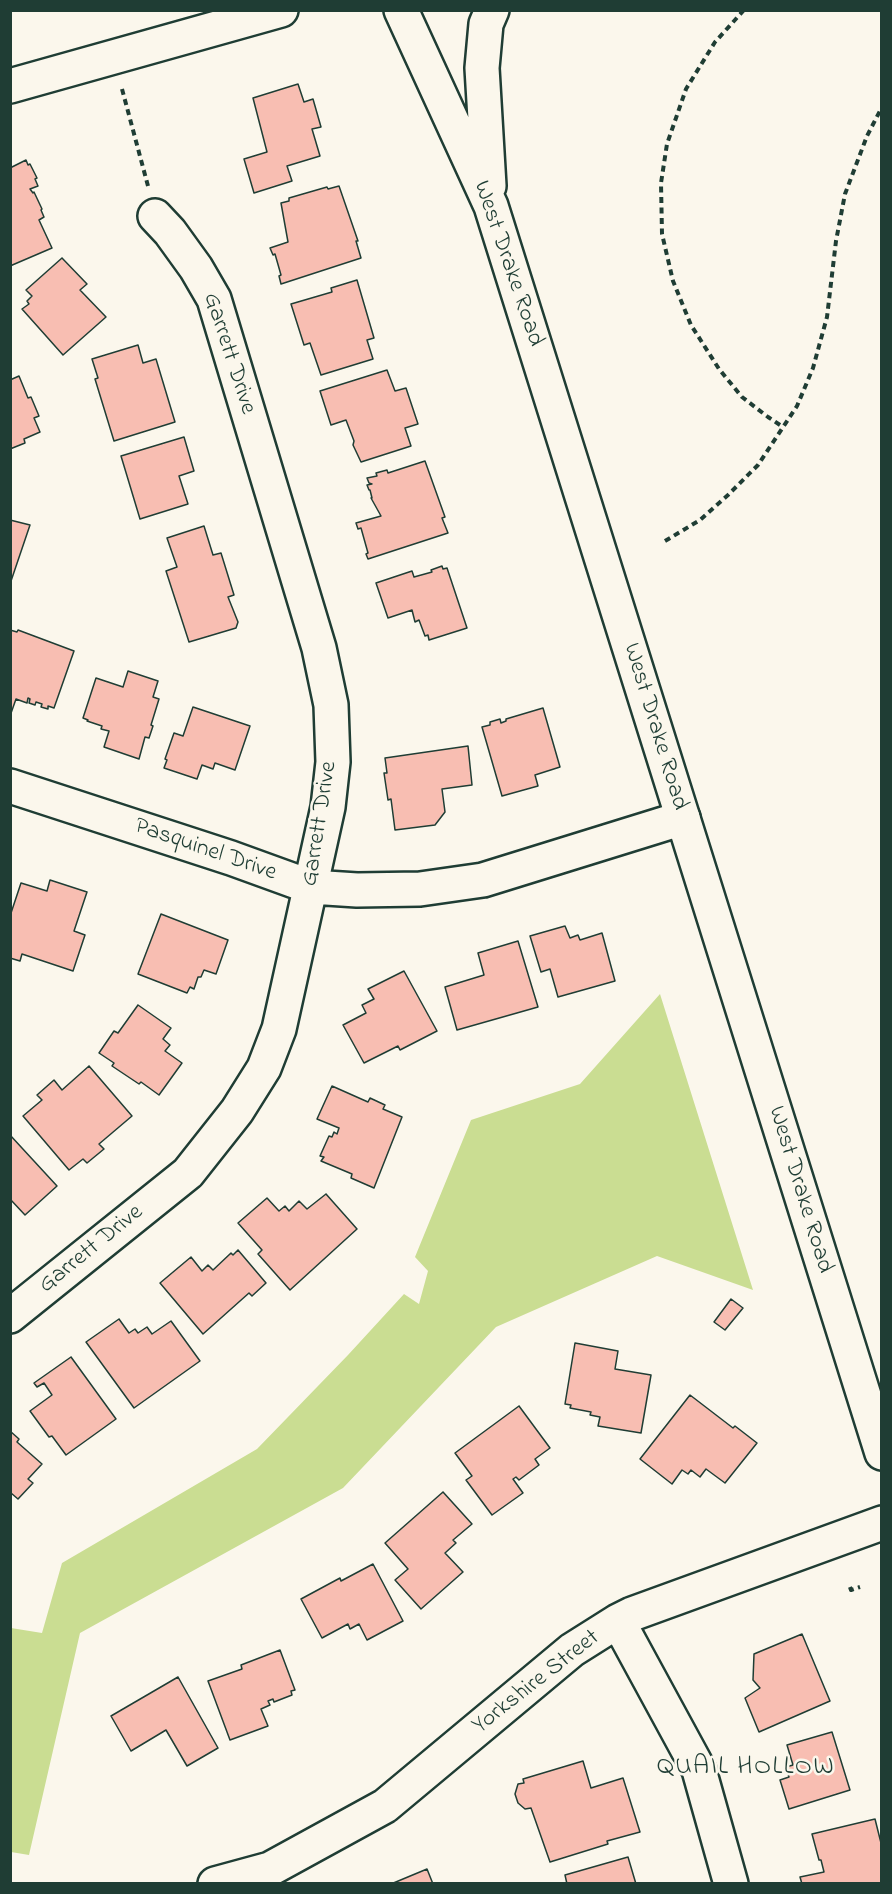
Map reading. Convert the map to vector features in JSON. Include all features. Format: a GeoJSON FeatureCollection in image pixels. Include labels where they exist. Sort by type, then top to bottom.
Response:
{"type":"FeatureCollection","features":[{"type":"Feature","properties":{"kind":"street"},"geometry":{"type":"LineString","coordinates":[[12,79],[112,58],[281,10]]}},
{"type":"Feature","properties":{"kind":"street","name":"West Drake Road"},"geometry":{"type":"LineString","coordinates":[[400,10],[491,206],[882,1453]]}},
{"type":"Feature","properties":{"kind":"street"},"geometry":{"type":"LineString","coordinates":[[491,206],[482,68],[486,24],[492,10]]}},
{"type":"Feature","properties":{"kind":"street","name":"Garrett Drive"},"geometry":{"type":"LineString","coordinates":[[10,1316],[188,1173],[237,1111],[264,1068],[279,1029],[328,807],[333,762],[331,705],[319,648],[214,299],[196,268],[170,232],[155,216]]}},
{"type":"Feature","properties":{"kind":"street","name":"Pasquinel Drive"},"geometry":{"type":"LineString","coordinates":[[10,786],[231,858],[311,887],[357,890],[420,889],[483,880],[683,818]]}},
{"type":"Feature","properties":{"kind":"street","name":"Yorkshire Street"},"geometry":{"type":"LineString","coordinates":[[215,1884],[273,1876],[384,1806],[572,1650],[618,1621],[882,1523]]}},
{"type":"Feature","properties":{"kind":"street"},"geometry":{"type":"LineString","coordinates":[[618,1621],[699,1770],[731,1884]]}},
{"type":"Feature","properties":{"kind":"path"},"geometry":{"type":"LineString","coordinates":[[744,10],[715,42],[686,89],[667,144],[661,183],[662,234],[673,281],[691,325],[719,369],[742,397],[783,427]]}},
{"type":"Feature","properties":{"kind":"path"},"geometry":{"type":"LineString","coordinates":[[112,58],[133,127],[155,216]]}},
{"type":"Feature","properties":{"kind":"path"},"geometry":{"type":"LineString","coordinates":[[665,541],[700,520],[758,465],[797,406],[813,368],[827,317],[836,241],[845,194],[867,136],[882,107]]}},
{"type":"Feature","properties":{"kind":"path"},"geometry":{"type":"LineString","coordinates":[[850,1587],[851,1590],[860,1587]]}},
{"type":"Feature","properties":{"kind":"green space"},"geometry":{"type":"Polygon","coordinates":[[[660,994],[753,1290],[657,1256],[496,1327],[343,1488],[80,1633],[29,1855],[11,1852],[11,1628],[42,1633],[62,1563],[257,1449],[404,1294],[419,1304],[428,1271],[415,1257],[471,1120],[580,1084],[660,994]]]}},
{"type":"Feature","properties":{"kind":"building"},"geometry":{"type":"Polygon","coordinates":[[[298,84],[304,102],[313,99],[321,127],[312,129],[320,156],[287,166],[292,181],[254,193],[244,159],[267,152],[253,98],[298,84]]]}},
{"type":"Feature","properties":{"kind":"building"},"geometry":{"type":"Polygon","coordinates":[[[26,160],[37,178],[35,179],[38,186],[30,189],[34,192],[42,209],[44,217],[39,220],[52,248],[10,266],[10,168],[26,160]]]}},
{"type":"Feature","properties":{"kind":"building"},"geometry":{"type":"Polygon","coordinates":[[[339,186],[358,241],[356,241],[361,258],[281,284],[275,254],[273,255],[270,248],[288,242],[281,203],[289,201],[289,198],[327,187],[328,189],[339,186]]]}},
{"type":"Feature","properties":{"kind":"building"},"geometry":{"type":"Polygon","coordinates":[[[62,258],[87,284],[80,290],[106,317],[63,355],[22,309],[29,304],[27,301],[32,296],[26,290],[62,258]]]}},
{"type":"Feature","properties":{"kind":"building"},"geometry":{"type":"Polygon","coordinates":[[[357,280],[374,338],[367,340],[373,359],[321,375],[310,343],[304,345],[291,304],[332,292],[331,288],[357,280]]]}},
{"type":"Feature","properties":{"kind":"building"},"geometry":{"type":"Polygon","coordinates":[[[138,345],[143,363],[156,359],[175,422],[114,441],[95,379],[98,378],[92,359],[138,345]]]}},
{"type":"Feature","properties":{"kind":"building"},"geometry":{"type":"Polygon","coordinates":[[[387,370],[395,391],[406,388],[418,424],[405,428],[411,446],[361,462],[353,445],[354,441],[346,420],[331,425],[320,391],[387,370]]]}},
{"type":"Feature","properties":{"kind":"building"},"geometry":{"type":"Polygon","coordinates":[[[19,376],[39,416],[34,418],[40,432],[24,439],[25,443],[10,449],[10,380],[19,376]]]}},
{"type":"Feature","properties":{"kind":"building"},"geometry":{"type":"Polygon","coordinates":[[[184,437],[194,471],[179,476],[188,504],[140,519],[121,456],[184,437]]]}},
{"type":"Feature","properties":{"kind":"building"},"geometry":{"type":"Polygon","coordinates":[[[425,461],[445,517],[442,518],[448,533],[368,559],[361,528],[358,529],[356,523],[381,516],[371,498],[367,485],[372,484],[367,478],[377,476],[376,473],[387,470],[388,473],[425,461]]]}},
{"type":"Feature","properties":{"kind":"building"},"geometry":{"type":"Polygon","coordinates":[[[10,520],[30,525],[10,584],[10,520]]]}},
{"type":"Feature","properties":{"kind":"building"},"geometry":{"type":"Polygon","coordinates":[[[204,526],[213,555],[221,553],[234,595],[228,597],[238,622],[236,628],[189,642],[166,571],[177,567],[167,538],[204,526]]]}},
{"type":"Feature","properties":{"kind":"building"},"geometry":{"type":"Polygon","coordinates":[[[442,566],[443,569],[447,568],[467,628],[429,640],[419,620],[415,622],[412,610],[388,618],[376,583],[412,571],[414,577],[432,572],[431,570],[442,566]]]}},
{"type":"Feature","properties":{"kind":"building"},"geometry":{"type":"Polygon","coordinates":[[[10,630],[17,632],[18,630],[74,651],[54,708],[41,707],[42,704],[36,702],[35,705],[29,703],[28,698],[27,703],[16,699],[10,716],[10,630]]]}},
{"type":"Feature","properties":{"kind":"building"},"geometry":{"type":"Polygon","coordinates":[[[128,671],[158,681],[153,697],[159,699],[151,725],[153,726],[149,738],[145,737],[139,759],[104,747],[109,731],[83,718],[96,678],[123,687],[128,671]]]}},
{"type":"Feature","properties":{"kind":"building"},"geometry":{"type":"Polygon","coordinates":[[[193,707],[250,726],[235,770],[215,763],[213,769],[202,765],[197,779],[164,768],[174,733],[183,736],[193,707]]]}},
{"type":"Feature","properties":{"kind":"building"},"geometry":{"type":"Polygon","coordinates":[[[543,708],[560,767],[535,775],[538,786],[502,796],[482,727],[490,725],[490,722],[500,719],[501,723],[506,719],[543,708]]]}},
{"type":"Feature","properties":{"kind":"building"},"geometry":{"type":"Polygon","coordinates":[[[468,746],[472,785],[442,789],[445,812],[435,825],[395,830],[391,799],[388,800],[384,773],[387,773],[385,758],[468,746]]]}},
{"type":"Feature","properties":{"kind":"building"},"geometry":{"type":"Polygon","coordinates":[[[50,880],[87,892],[74,931],[85,935],[73,971],[22,954],[20,961],[10,958],[10,916],[21,883],[47,891],[50,880]]]}},
{"type":"Feature","properties":{"kind":"building"},"geometry":{"type":"Polygon","coordinates":[[[161,914],[228,940],[216,974],[204,970],[201,977],[198,977],[194,989],[190,987],[187,993],[138,974],[161,914]]]}},
{"type":"Feature","properties":{"kind":"building"},"geometry":{"type":"Polygon","coordinates":[[[565,926],[570,938],[578,935],[580,940],[602,933],[615,981],[558,997],[550,969],[541,972],[530,936],[565,926]]]}},
{"type":"Feature","properties":{"kind":"building"},"geometry":{"type":"Polygon","coordinates":[[[518,941],[538,1007],[457,1030],[445,987],[484,975],[478,953],[518,941]]]}},
{"type":"Feature","properties":{"kind":"building"},"geometry":{"type":"Polygon","coordinates":[[[404,971],[437,1031],[400,1050],[398,1046],[364,1063],[343,1025],[366,1013],[362,1005],[374,999],[368,989],[404,971]]]}},
{"type":"Feature","properties":{"kind":"building"},"geometry":{"type":"Polygon","coordinates":[[[138,1005],[171,1028],[163,1039],[170,1045],[165,1051],[182,1063],[159,1095],[112,1066],[114,1063],[99,1053],[114,1031],[118,1033],[138,1005]]]}},
{"type":"Feature","properties":{"kind":"building"},"geometry":{"type":"Polygon","coordinates":[[[89,1066],[132,1116],[99,1144],[104,1149],[87,1163],[83,1159],[69,1170],[23,1116],[42,1100],[37,1095],[54,1080],[62,1090],[89,1066]]]}},
{"type":"Feature","properties":{"kind":"building"},"geometry":{"type":"Polygon","coordinates":[[[332,1086],[368,1102],[370,1098],[385,1105],[383,1109],[402,1117],[374,1188],[351,1178],[352,1174],[321,1161],[324,1157],[320,1156],[329,1136],[332,1137],[334,1132],[337,1134],[339,1128],[317,1119],[332,1086]]]}},
{"type":"Feature","properties":{"kind":"building"},"geometry":{"type":"Polygon","coordinates":[[[10,1135],[57,1186],[25,1215],[10,1199],[10,1135]]]}},
{"type":"Feature","properties":{"kind":"building"},"geometry":{"type":"Polygon","coordinates":[[[326,1194],[357,1229],[290,1290],[258,1254],[262,1250],[238,1223],[267,1198],[279,1211],[285,1206],[289,1211],[299,1201],[307,1209],[326,1194]]]}},
{"type":"Feature","properties":{"kind":"building"},"geometry":{"type":"Polygon","coordinates":[[[238,1250],[266,1283],[252,1296],[249,1293],[203,1334],[160,1283],[191,1257],[202,1271],[208,1265],[213,1270],[231,1253],[233,1255],[238,1250]]]}},
{"type":"Feature","properties":{"kind":"building"},"geometry":{"type":"Polygon","coordinates":[[[731,1299],[743,1308],[725,1330],[714,1322],[731,1299]]]}},
{"type":"Feature","properties":{"kind":"building"},"geometry":{"type":"Polygon","coordinates":[[[119,1319],[129,1333],[135,1329],[138,1333],[147,1327],[152,1334],[171,1321],[200,1361],[134,1408],[86,1342],[119,1319]]]}},
{"type":"Feature","properties":{"kind":"building"},"geometry":{"type":"Polygon","coordinates":[[[575,1343],[618,1351],[615,1369],[651,1375],[641,1433],[598,1426],[600,1417],[590,1415],[591,1412],[570,1408],[571,1405],[565,1404],[575,1343]]]}},
{"type":"Feature","properties":{"kind":"building"},"geometry":{"type":"Polygon","coordinates":[[[71,1357],[116,1419],[66,1455],[30,1411],[52,1395],[44,1383],[37,1387],[34,1383],[71,1357]]]}},
{"type":"Feature","properties":{"kind":"building"},"geometry":{"type":"Polygon","coordinates":[[[690,1395],[757,1443],[725,1483],[706,1469],[700,1477],[691,1470],[688,1474],[682,1470],[672,1484],[640,1459],[690,1395]]]}},
{"type":"Feature","properties":{"kind":"building"},"geometry":{"type":"Polygon","coordinates":[[[519,1406],[550,1448],[535,1459],[539,1465],[519,1480],[516,1477],[513,1479],[523,1493],[492,1515],[466,1480],[472,1476],[455,1453],[519,1406]]]}},
{"type":"Feature","properties":{"kind":"building"},"geometry":{"type":"Polygon","coordinates":[[[10,1431],[19,1439],[17,1442],[42,1464],[28,1479],[33,1483],[18,1499],[10,1494],[10,1431]]]}},
{"type":"Feature","properties":{"kind":"building"},"geometry":{"type":"Polygon","coordinates":[[[443,1492],[472,1524],[453,1540],[456,1543],[445,1553],[463,1572],[421,1609],[395,1580],[408,1569],[385,1543],[443,1492]]]}},
{"type":"Feature","properties":{"kind":"building"},"geometry":{"type":"Polygon","coordinates":[[[373,1564],[403,1621],[367,1640],[359,1624],[350,1629],[348,1624],[322,1638],[301,1599],[340,1578],[341,1581],[373,1564]]]}},
{"type":"Feature","properties":{"kind":"building"},"geometry":{"type":"Polygon","coordinates":[[[802,1634],[830,1701],[759,1732],[745,1698],[760,1688],[753,1680],[754,1654],[802,1634]]]}},
{"type":"Feature","properties":{"kind":"building"},"geometry":{"type":"Polygon","coordinates":[[[280,1650],[295,1690],[291,1691],[292,1695],[274,1702],[273,1699],[268,1701],[270,1705],[261,1709],[268,1726],[230,1740],[208,1681],[242,1669],[241,1665],[280,1650]]]}},
{"type":"Feature","properties":{"kind":"building"},"geometry":{"type":"Polygon","coordinates":[[[178,1677],[218,1748],[187,1766],[166,1730],[131,1751],[111,1716],[178,1677]]]}},
{"type":"Feature","properties":{"kind":"building"},"geometry":{"type":"Polygon","coordinates":[[[832,1732],[850,1790],[789,1809],[780,1780],[789,1777],[786,1767],[793,1765],[787,1745],[832,1732]]]}},
{"type":"Feature","properties":{"kind":"building"},"geometry":{"type":"Polygon","coordinates":[[[583,1761],[591,1788],[623,1778],[640,1832],[607,1841],[608,1844],[550,1862],[531,1808],[525,1809],[518,1803],[515,1794],[518,1784],[524,1783],[523,1779],[583,1761]]]}},
{"type":"Feature","properties":{"kind":"building"},"geometry":{"type":"Polygon","coordinates":[[[875,1819],[882,1847],[882,1884],[802,1884],[800,1877],[824,1872],[812,1834],[875,1819]]]}},
{"type":"Feature","properties":{"kind":"building"},"geometry":{"type":"Polygon","coordinates":[[[628,1857],[636,1884],[567,1884],[565,1875],[628,1857]]]}},
{"type":"Feature","properties":{"kind":"building"},"geometry":{"type":"Polygon","coordinates":[[[427,1869],[433,1884],[391,1884],[427,1869]]]}},
{"type":"Feature","properties":{"kind":"district","name":"QUAIL HOLLOW"},"geometry":{"type":"Point","coordinates":[746,1769]}}]}
